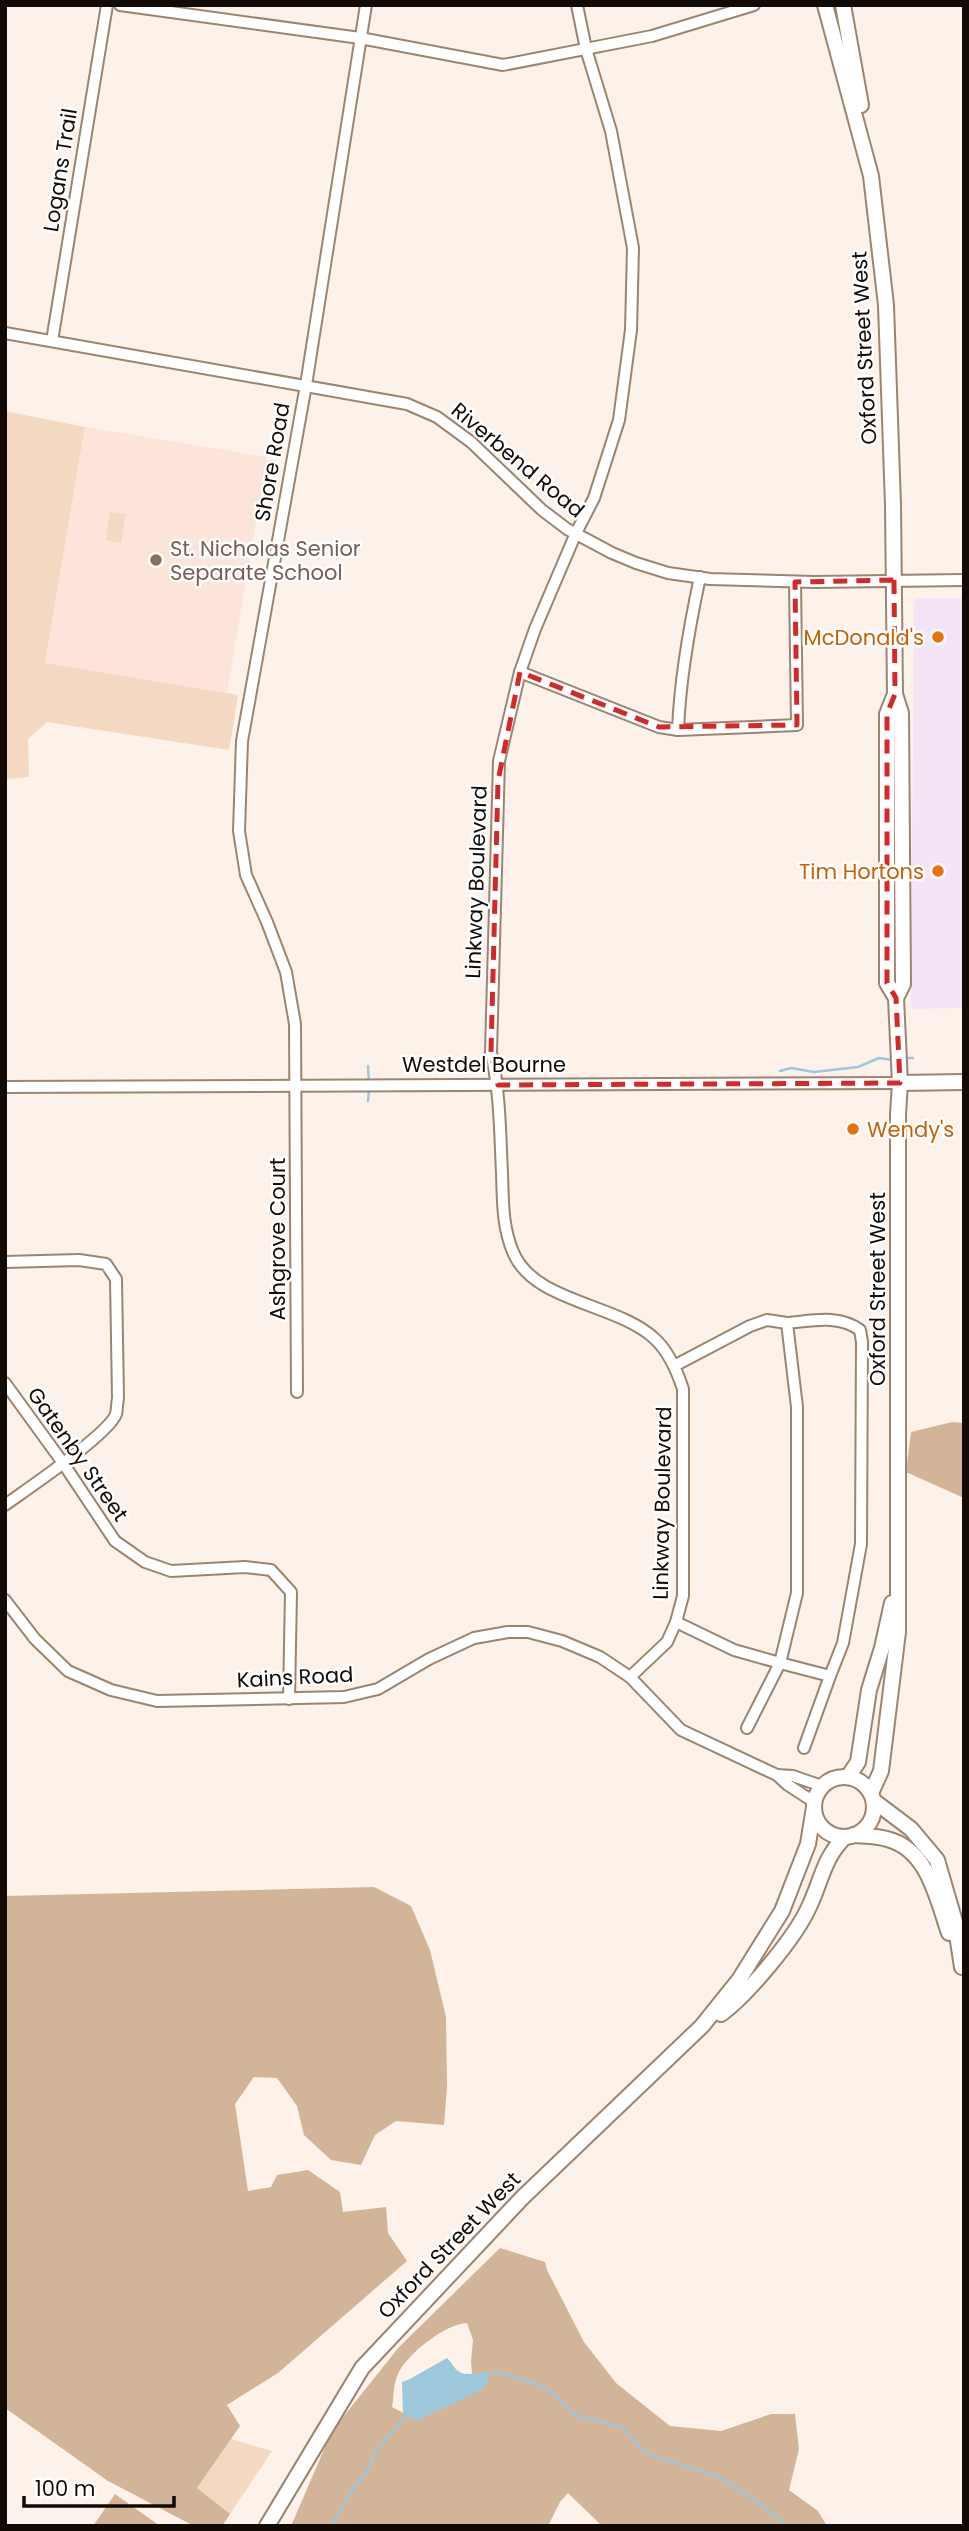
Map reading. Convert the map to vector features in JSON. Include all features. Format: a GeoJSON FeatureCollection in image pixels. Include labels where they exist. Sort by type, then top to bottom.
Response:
{"type":"FeatureCollection","features":[{"type":"Feature","properties":{"kind":"main road","name":"Oxford Street West"},"geometry":{"type":"LineString","coordinates":[[825,5],[871,176],[887,305],[895,694],[887,714],[887,983],[896,998],[900,1083],[898,1632],[881,1771],[872,1797]]}},
{"type":"Feature","properties":{"kind":"main road"},"geometry":{"type":"LineString","coordinates":[[843,5],[871,176]]}},
{"type":"Feature","properties":{"kind":"main road","name":"Westdel Bourne"},"geometry":{"type":"LineString","coordinates":[[900,1083],[964,1082]]}},
{"type":"Feature","properties":{"kind":"main road","name":"Oxford Street West"},"geometry":{"type":"LineString","coordinates":[[848,1777],[858,1762],[869,1690],[882,1648],[897,1581]]}},
{"type":"Feature","properties":{"kind":"main road"},"geometry":{"type":"LineString","coordinates":[[848,1777],[864,1784],[872,1797],[911,1829],[937,1860],[955,1922],[963,1968],[928,1871],[901,1844],[886,1838],[836,1836],[820,1825],[814,1804],[822,1786],[834,1778],[848,1777]]}},
{"type":"Feature","properties":{"kind":"main road"},"geometry":{"type":"LineString","coordinates":[[849,1836],[862,1831],[872,1818],[872,1797]]}},
{"type":"Feature","properties":{"kind":"main road","name":"Oxford Street West"},"geometry":{"type":"LineString","coordinates":[[267,2526],[362,2368],[522,2198],[702,2026],[739,1980],[782,1911],[808,1844],[814,1804]]}},
{"type":"Feature","properties":{"kind":"main road","name":"Oxford Street West"},"geometry":{"type":"LineString","coordinates":[[702,2026],[724,2012],[792,1937],[808,1909],[831,1850],[849,1836]]}},
{"type":"Feature","properties":{"kind":"street","name":"Logans Trail"},"geometry":{"type":"LineString","coordinates":[[52,341],[107,5]]}},
{"type":"Feature","properties":{"kind":"street"},"geometry":{"type":"LineString","coordinates":[[120,5],[360,38],[503,65],[652,36],[754,5]]}},
{"type":"Feature","properties":{"kind":"street","name":"Shore Road"},"geometry":{"type":"LineString","coordinates":[[294,1086],[295,1024],[286,972],[246,875],[239,831],[242,741],[306,385],[366,5]]}},
{"type":"Feature","properties":{"kind":"street","name":"Linkway Boulevard"},"geometry":{"type":"LineString","coordinates":[[577,5],[586,49],[611,131],[633,248],[631,330],[619,421],[594,498],[535,629],[520,672],[499,761],[491,1052],[498,1085],[503,1217],[513,1254],[539,1283],[642,1328],[656,1340],[674,1366],[683,1389],[683,1596],[667,1642],[630,1677]]}},
{"type":"Feature","properties":{"kind":"street","name":"Riverbend Road"},"geometry":{"type":"LineString","coordinates":[[5,333],[407,404],[437,417],[471,442],[542,510],[576,533],[612,553],[668,573],[795,582],[964,580]]}},
{"type":"Feature","properties":{"kind":"street"},"geometry":{"type":"LineString","coordinates":[[678,730],[679,692],[699,577]]}},
{"type":"Feature","properties":{"kind":"street"},"geometry":{"type":"LineString","coordinates":[[520,672],[659,727],[678,730],[797,725],[795,582]]}},
{"type":"Feature","properties":{"kind":"street","name":"Westdel Bourne"},"geometry":{"type":"LineString","coordinates":[[5,1087],[900,1083]]}},
{"type":"Feature","properties":{"kind":"street","name":"Ashgrove Court"},"geometry":{"type":"LineString","coordinates":[[294,1086],[297,1172],[297,1392]]}},
{"type":"Feature","properties":{"kind":"street"},"geometry":{"type":"LineString","coordinates":[[5,1262],[79,1260],[106,1265],[116,1279],[118,1398],[116,1416],[106,1427],[63,1463],[5,1505]]}},
{"type":"Feature","properties":{"kind":"street"},"geometry":{"type":"LineString","coordinates":[[674,1366],[750,1326],[767,1320],[787,1323],[840,1321],[860,1330],[862,1544],[843,1643],[804,1748]]}},
{"type":"Feature","properties":{"kind":"street"},"geometry":{"type":"LineString","coordinates":[[747,1728],[780,1663],[797,1593],[797,1406],[787,1323]]}},
{"type":"Feature","properties":{"kind":"street","name":"Gatenby Street"},"geometry":{"type":"LineString","coordinates":[[5,1383],[115,1541],[145,1562],[171,1571],[245,1567],[271,1570],[291,1592],[289,1699]]}},
{"type":"Feature","properties":{"kind":"street","name":"Kains Road"},"geometry":{"type":"LineString","coordinates":[[5,1600],[35,1639],[68,1671],[111,1690],[156,1701],[344,1697],[378,1689],[429,1659],[474,1638],[508,1632],[528,1632],[562,1641],[600,1657],[630,1677],[681,1730],[777,1775],[814,1804]]}},
{"type":"Feature","properties":{"kind":"street"},"geometry":{"type":"LineString","coordinates":[[676,1622],[734,1650],[830,1676]]}},
{"type":"Feature","properties":{"kind":"street","name":"Kains Road"},"geometry":{"type":"LineString","coordinates":[[777,1775],[793,1776],[822,1786]]}},
{"type":"Feature","properties":{"kind":"highlighted area"},"geometry":{"type":"Polygon","coordinates":[[[894,580],[895,694],[887,714],[887,983],[896,998],[900,1083],[498,1085],[491,1052],[498,781],[520,672],[659,727],[797,725],[795,582],[894,580]]]}},
{"type":"Feature","properties":{"kind":"shaded area"},"geometry":{"type":"Polygon","coordinates":[[[5,411],[85,427],[45,663],[238,695],[229,750],[47,722],[28,739],[29,777],[5,779],[5,411]]]}},
{"type":"Feature","properties":{"kind":"shaded area","name":"St. Nicholas Senior Separate School"},"geometry":{"type":"Polygon","coordinates":[[[85,427],[267,457],[227,693],[45,663],[85,427]]]}},
{"type":"Feature","properties":{"kind":"shaded area"},"geometry":{"type":"Polygon","coordinates":[[[110,512],[126,514],[121,543],[106,540],[110,512]]]}},
{"type":"Feature","properties":{"kind":"shaded area"},"geometry":{"type":"Polygon","coordinates":[[[914,598],[964,598],[964,1008],[911,1009],[914,598]]]}},
{"type":"Feature","properties":{"kind":"shaded area"},"geometry":{"type":"Polygon","coordinates":[[[952,1422],[964,1423],[964,1498],[906,1472],[911,1432],[952,1422]]]}},
{"type":"Feature","properties":{"kind":"shaded area"},"geometry":{"type":"Polygon","coordinates":[[[374,1887],[411,1906],[430,1950],[446,2017],[447,2086],[444,2125],[396,2121],[375,2135],[361,2165],[331,2160],[304,2135],[297,2106],[277,2078],[254,2077],[235,2104],[248,2191],[271,2187],[277,2175],[308,2170],[340,2192],[343,2212],[386,2207],[388,2233],[407,2261],[278,2373],[227,2405],[240,2426],[197,2488],[230,2514],[222,2526],[194,2526],[108,2481],[5,2408],[5,1896],[374,1887]]]}},
{"type":"Feature","properties":{"kind":"shaded area"},"geometry":{"type":"Polygon","coordinates":[[[500,2248],[545,2262],[584,2342],[616,2383],[670,2426],[721,2431],[771,2414],[795,2414],[799,2449],[789,2490],[818,2511],[827,2526],[602,2526],[568,2493],[560,2502],[548,2526],[291,2526],[332,2431],[399,2347],[500,2248]],[[467,2323],[438,2334],[418,2349],[398,2374],[392,2407],[415,2419],[454,2402],[473,2384],[473,2340],[467,2323]]]}},
{"type":"Feature","properties":{"kind":"shaded area"},"geometry":{"type":"Polygon","coordinates":[[[231,2439],[272,2451],[222,2526],[184,2507],[231,2439]]]}},
{"type":"Feature","properties":{"kind":"shaded area"},"geometry":{"type":"Polygon","coordinates":[[[115,2494],[160,2526],[93,2526],[115,2494]]]}},
{"type":"Feature","properties":{"kind":"water"},"geometry":{"type":"Polygon","coordinates":[[[447,2358],[461,2373],[488,2373],[488,2381],[481,2390],[418,2420],[403,2415],[402,2382],[447,2358]]]}},
{"type":"Feature","properties":{"kind":"waterway"},"geometry":{"type":"LineString","coordinates":[[780,1071],[791,1068],[814,1072],[858,1067],[879,1058],[893,1060]]}},
{"type":"Feature","properties":{"kind":"waterway"},"geometry":{"type":"LineString","coordinates":[[903,1058],[913,1058]]}},
{"type":"Feature","properties":{"kind":"waterway"},"geometry":{"type":"LineString","coordinates":[[368,1066],[369,1084]]}},
{"type":"Feature","properties":{"kind":"waterway"},"geometry":{"type":"LineString","coordinates":[[368,1101],[369,1090]]}},
{"type":"Feature","properties":{"kind":"waterway"},"geometry":{"type":"LineString","coordinates":[[488,2373],[499,2373],[533,2383],[550,2391],[574,2415],[622,2427],[640,2447],[653,2456],[719,2477],[754,2499],[787,2526]]}},
{"type":"Feature","properties":{"kind":"waterway"},"geometry":{"type":"LineString","coordinates":[[331,2526],[350,2493],[366,2473],[376,2451],[406,2416]]}},
{"type":"Feature","properties":{"kind":"place","name":"St. Nicholas Senior Separate School"},"geometry":{"type":"Point","coordinates":[156,560]}},
{"type":"Feature","properties":{"kind":"place","name":"McDonald's"},"geometry":{"type":"Point","coordinates":[938,637]}},
{"type":"Feature","properties":{"kind":"place","name":"Tim Hortons"},"geometry":{"type":"Point","coordinates":[938,871]}},
{"type":"Feature","properties":{"kind":"place","name":"Wendy's"},"geometry":{"type":"Point","coordinates":[853,1129]}}]}
